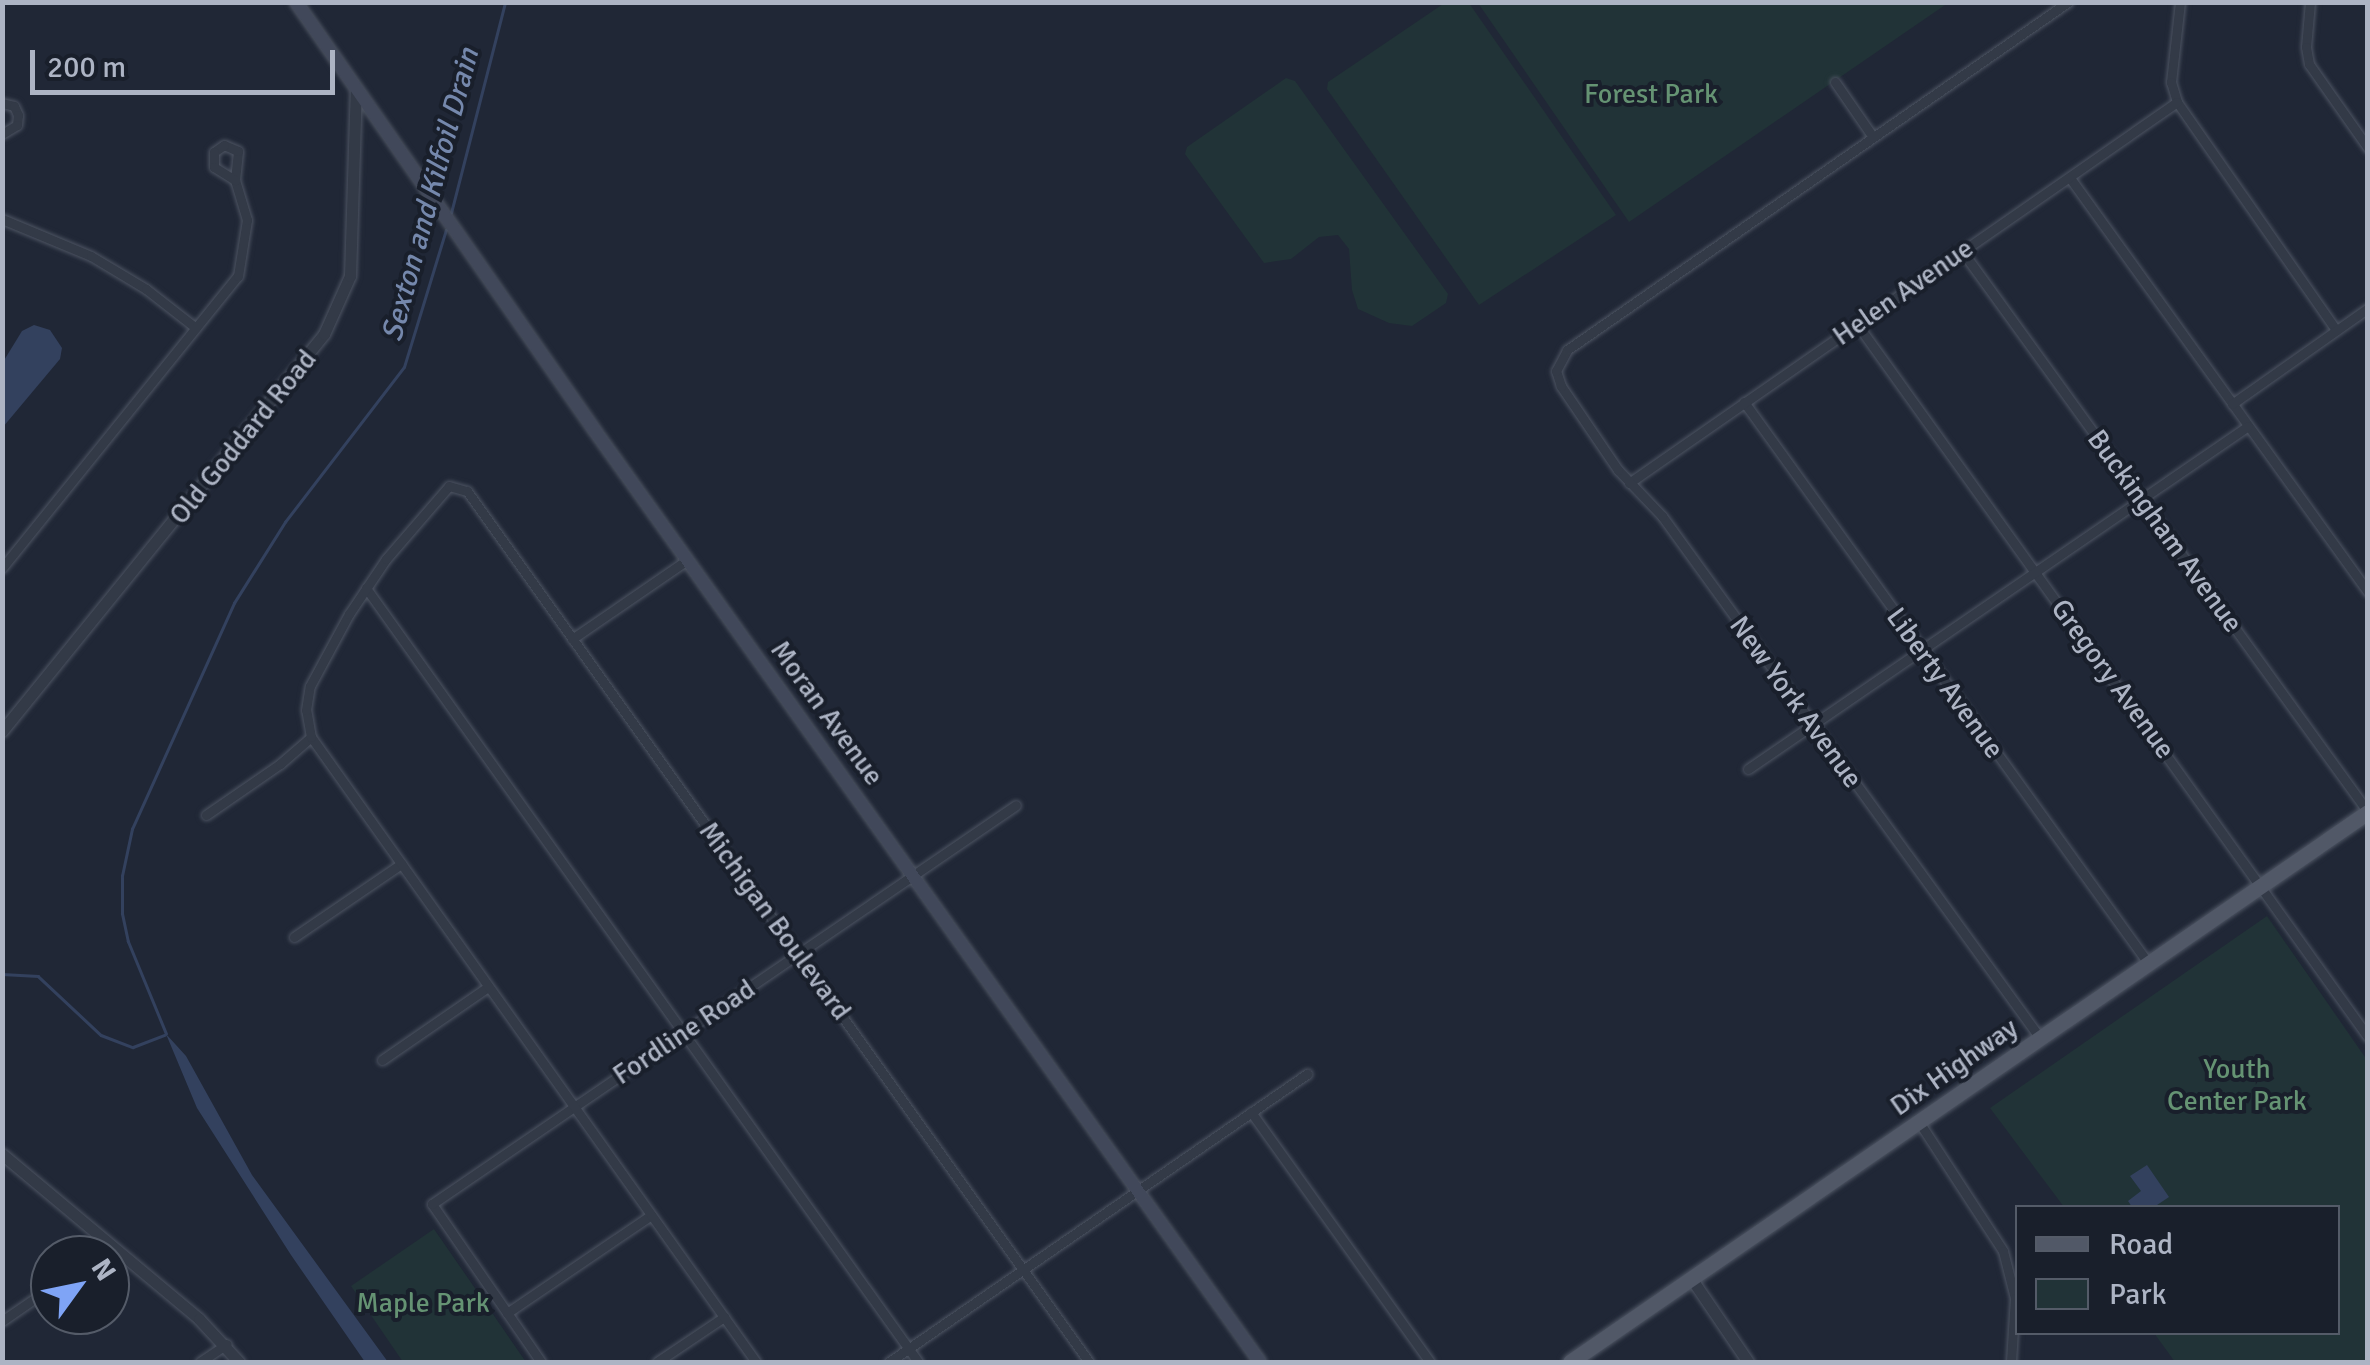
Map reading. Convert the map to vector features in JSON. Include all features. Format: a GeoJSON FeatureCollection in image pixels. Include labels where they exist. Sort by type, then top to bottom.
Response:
{"type":"FeatureCollection","features":[{"type":"Feature","properties":{"kind":"main road","name":"Moran Avenue"},"geometry":{"type":"LineString","coordinates":[[296,2],[461,242],[1260,1362]]}},
{"type":"Feature","properties":{"kind":"main road","name":"Dix Highway"},"geometry":{"type":"LineString","coordinates":[[1570,1362],[2368,812]]}},
{"type":"Feature","properties":{"kind":"street"},"geometry":{"type":"LineString","coordinates":[[1835,82],[1872,137],[2068,2]]}},
{"type":"Feature","properties":{"kind":"street"},"geometry":{"type":"LineString","coordinates":[[2180,2],[2171,82],[2177,102],[2336,330]]}},
{"type":"Feature","properties":{"kind":"street"},"geometry":{"type":"LineString","coordinates":[[2310,2],[2306,48],[2309,64],[2368,148]]}},
{"type":"Feature","properties":{"kind":"street","name":"Old Goddard Road"},"geometry":{"type":"LineString","coordinates":[[2,731],[324,334],[350,276],[356,90]]}},
{"type":"Feature","properties":{"kind":"street","name":"Helen Avenue"},"geometry":{"type":"LineString","coordinates":[[1629,482],[2177,102]]}},
{"type":"Feature","properties":{"kind":"street"},"geometry":{"type":"LineString","coordinates":[[2,103],[14,106],[18,115],[16,125],[2,134]]}},
{"type":"Feature","properties":{"kind":"street","name":"New York Avenue"},"geometry":{"type":"LineString","coordinates":[[1872,137],[1567,350],[1556,366],[1561,386],[1629,482],[1662,516],[2040,1038]]}},
{"type":"Feature","properties":{"kind":"street"},"geometry":{"type":"LineString","coordinates":[[2070,178],[2368,592]]}},
{"type":"Feature","properties":{"kind":"street"},"geometry":{"type":"LineString","coordinates":[[2,568],[227,292],[243,262],[247,220],[235,180]]}},
{"type":"Feature","properties":{"kind":"street"},"geometry":{"type":"LineString","coordinates":[[2,219],[91,256],[196,328]]}},
{"type":"Feature","properties":{"kind":"street","name":"Buckingham Avenue"},"geometry":{"type":"LineString","coordinates":[[1962,251],[2368,812]]}},
{"type":"Feature","properties":{"kind":"street"},"geometry":{"type":"LineString","coordinates":[[2232,404],[2368,308]]}},
{"type":"Feature","properties":{"kind":"street","name":"Gregory Avenue"},"geometry":{"type":"LineString","coordinates":[[1857,324],[2368,1037]]}},
{"type":"Feature","properties":{"kind":"street","name":"Liberty Avenue"},"geometry":{"type":"LineString","coordinates":[[1744,402],[2148,963]]}},
{"type":"Feature","properties":{"kind":"street"},"geometry":{"type":"LineString","coordinates":[[1748,769],[2248,426]]}},
{"type":"Feature","properties":{"kind":"street","name":"Michigan Boulevard"},"geometry":{"type":"LineString","coordinates":[[366,588],[442,490],[455,485],[467,492],[1089,1362]]}},
{"type":"Feature","properties":{"kind":"street"},"geometry":{"type":"LineString","coordinates":[[572,639],[687,560]]}},
{"type":"Feature","properties":{"kind":"street"},"geometry":{"type":"LineString","coordinates":[[756,1362],[311,736],[306,710],[310,686],[366,588],[918,1362]]}},
{"type":"Feature","properties":{"kind":"street"},"geometry":{"type":"LineString","coordinates":[[206,814],[311,736]]}},
{"type":"Feature","properties":{"kind":"street","name":"Fordline Road"},"geometry":{"type":"LineString","coordinates":[[507,1313],[432,1204],[1016,805]]}},
{"type":"Feature","properties":{"kind":"street"},"geometry":{"type":"LineString","coordinates":[[294,938],[400,864]]}},
{"type":"Feature","properties":{"kind":"street"},"geometry":{"type":"LineString","coordinates":[[382,1060],[488,987]]}},
{"type":"Feature","properties":{"kind":"street"},"geometry":{"type":"LineString","coordinates":[[889,1362],[1306,1074]]}},
{"type":"Feature","properties":{"kind":"street"},"geometry":{"type":"LineString","coordinates":[[1251,1112],[1430,1362]]}},
{"type":"Feature","properties":{"kind":"street"},"geometry":{"type":"LineString","coordinates":[[1919,1122],[2004,1251],[2015,1298],[2011,1362]]}},
{"type":"Feature","properties":{"kind":"street"},"geometry":{"type":"LineString","coordinates":[[2,1154],[97,1235]]}},
{"type":"Feature","properties":{"kind":"street"},"geometry":{"type":"LineString","coordinates":[[542,1362],[507,1313],[651,1215]]}},
{"type":"Feature","properties":{"kind":"street"},"geometry":{"type":"LineString","coordinates":[[130,1263],[227,1344],[240,1362]]}},
{"type":"Feature","properties":{"kind":"street"},"geometry":{"type":"LineString","coordinates":[[1691,1278],[1748,1362]]}},
{"type":"Feature","properties":{"kind":"street"},"geometry":{"type":"LineString","coordinates":[[2,1321],[30,1302]]}},
{"type":"Feature","properties":{"kind":"street"},"geometry":{"type":"LineString","coordinates":[[657,1362],[724,1317]]}},
{"type":"Feature","properties":{"kind":"street"},"geometry":{"type":"LineString","coordinates":[[200,1362],[227,1344]]}},
{"type":"Feature","properties":{"kind":"green space"},"geometry":{"type":"Polygon","coordinates":[[[1446,2],[1469,3],[1616,215],[1479,305],[1327,89],[1328,82],[1446,2]]]}},
{"type":"Feature","properties":{"kind":"green space","name":"Forest Park"},"geometry":{"type":"Polygon","coordinates":[[[1478,3],[1948,3],[1629,222],[1478,3]]]}},
{"type":"Feature","properties":{"kind":"green space"},"geometry":{"type":"Polygon","coordinates":[[[1286,78],[1295,81],[1448,294],[1446,303],[1412,326],[1389,323],[1358,309],[1352,290],[1349,249],[1338,235],[1319,237],[1291,259],[1264,263],[1185,154],[1187,147],[1286,78]]]}},
{"type":"Feature","properties":{"kind":"green space","name":"Youth Center Park"},"geometry":{"type":"Polygon","coordinates":[[[2267,916],[2367,1060],[2367,1362],[2175,1362],[2155,1335],[2340,1335],[2340,1205],[2063,1205],[1990,1108],[2267,916]]]}},
{"type":"Feature","properties":{"kind":"green space","name":"Maple Park"},"geometry":{"type":"Polygon","coordinates":[[[434,1229],[526,1362],[403,1362],[351,1286],[434,1229]]]}},
{"type":"Feature","properties":{"kind":"water"},"geometry":{"type":"Polygon","coordinates":[[[34,325],[50,330],[62,348],[60,359],[3,427],[3,362],[22,331],[34,325]]]}},
{"type":"Feature","properties":{"kind":"water"},"geometry":{"type":"Polygon","coordinates":[[[166,1034],[186,1056],[252,1175],[388,1362],[365,1362],[291,1255],[197,1108],[166,1034]]]}},
{"type":"Feature","properties":{"kind":"water"},"geometry":{"type":"Polygon","coordinates":[[[2147,1165],[2169,1197],[2157,1205],[2131,1205],[2128,1201],[2141,1191],[2130,1176],[2147,1165]]]}},
{"type":"Feature","properties":{"kind":"waterway","name":"Sexton and Kilfoil Drain"},"geometry":{"type":"LineString","coordinates":[[451,213],[505,2]]}},
{"type":"Feature","properties":{"kind":"waterway","name":"Sexton and Kilfoil Drain"},"geometry":{"type":"LineString","coordinates":[[166,1034],[128,942],[122,914],[122,876],[132,829],[234,603],[285,522],[404,367],[446,230]]}},
{"type":"Feature","properties":{"kind":"waterway"},"geometry":{"type":"LineString","coordinates":[[2,974],[38,976],[101,1035],[133,1047],[165,1035]]}}]}
